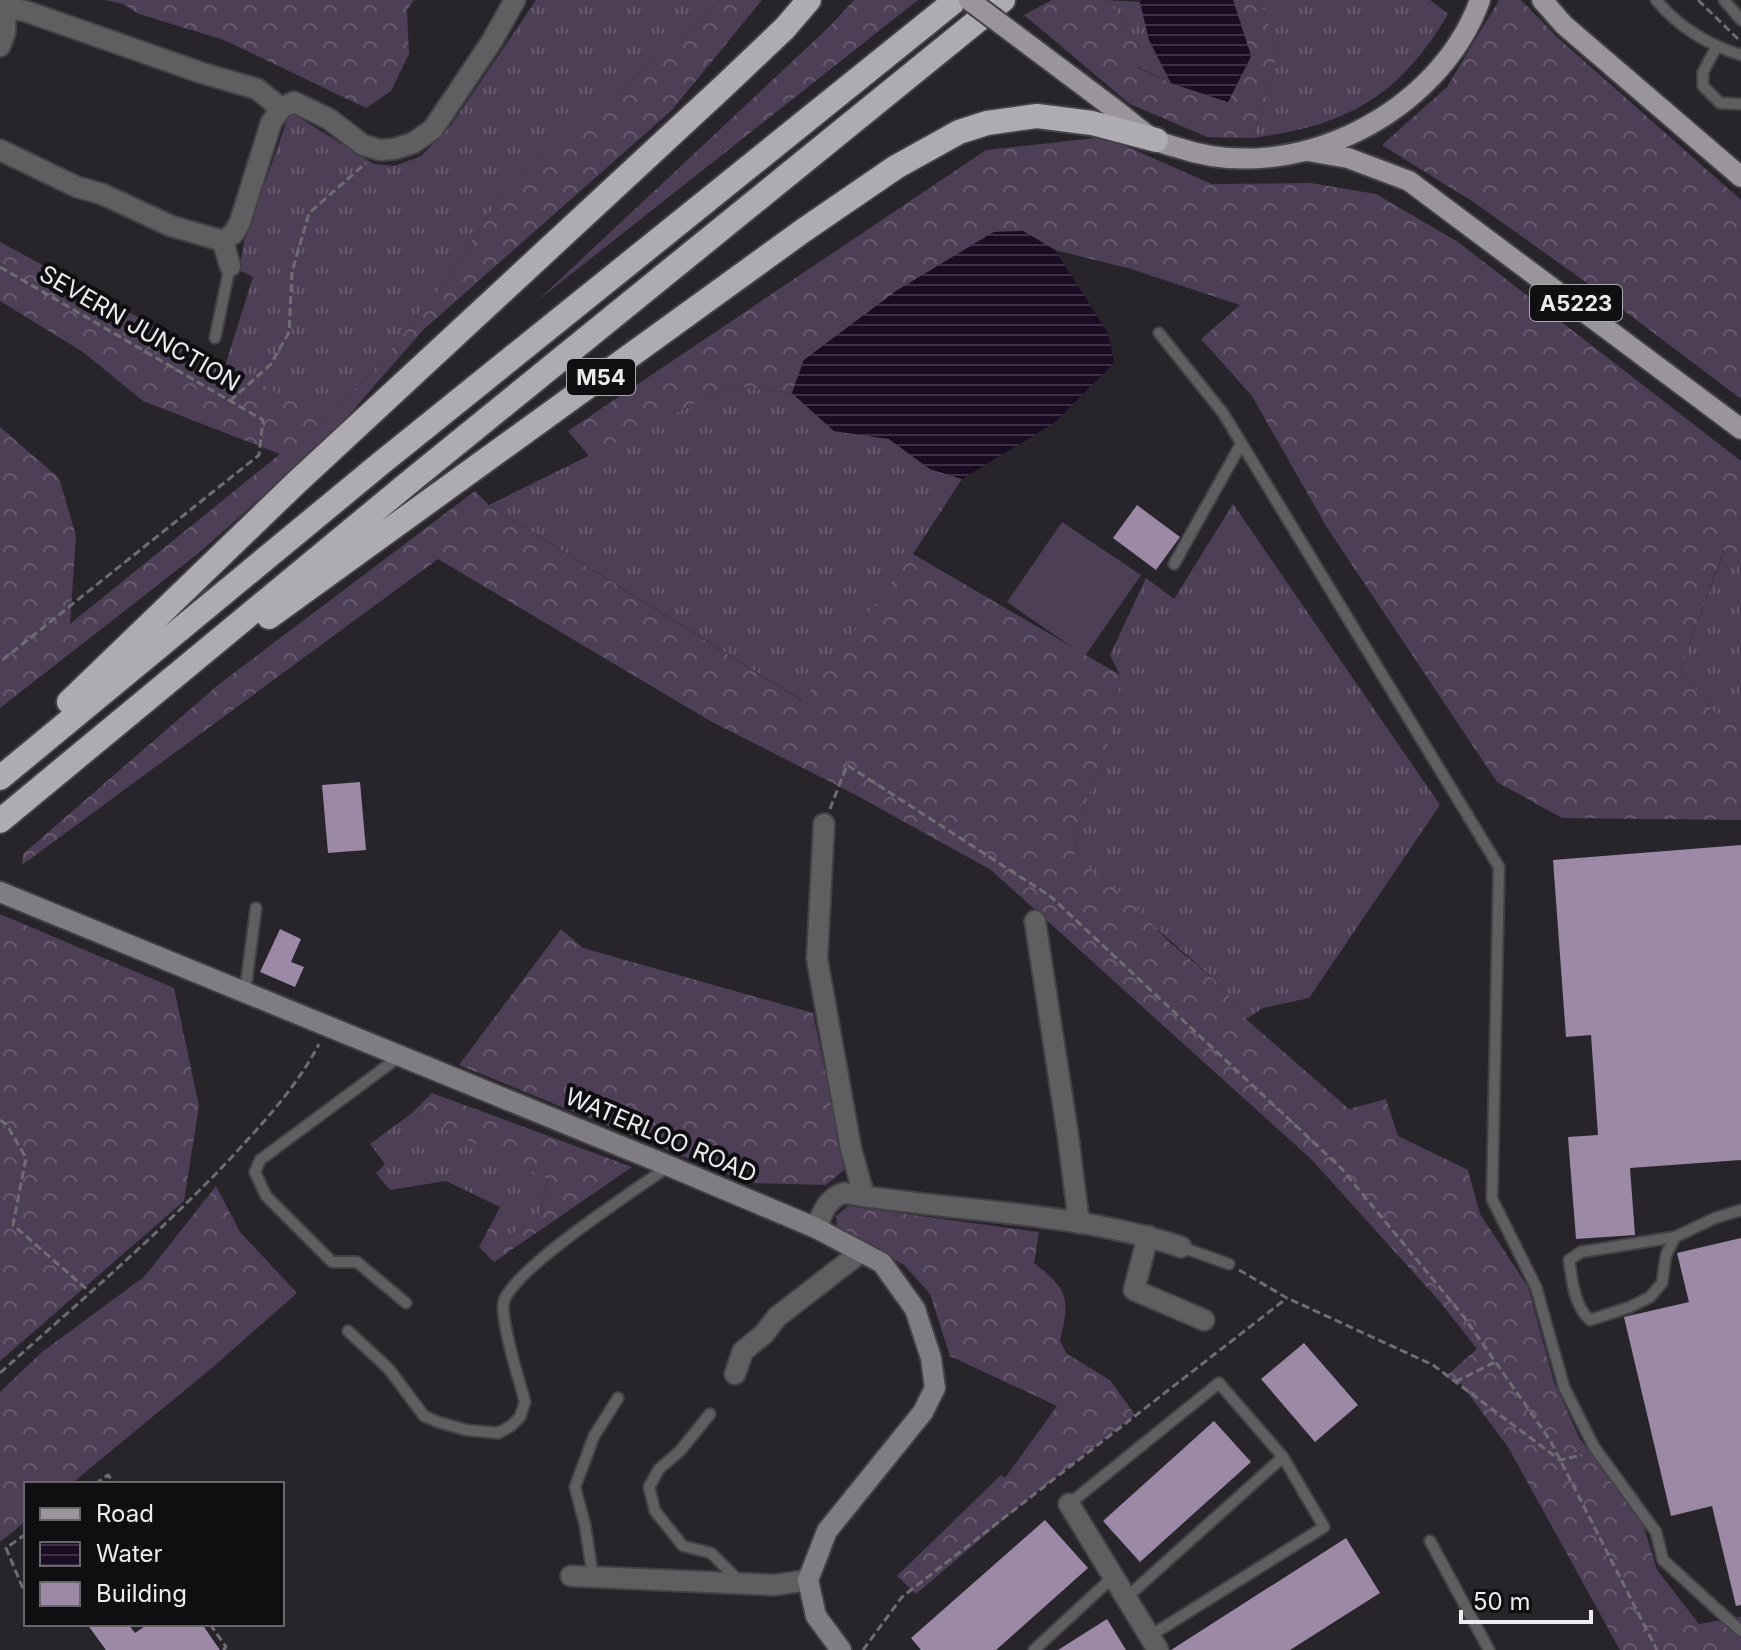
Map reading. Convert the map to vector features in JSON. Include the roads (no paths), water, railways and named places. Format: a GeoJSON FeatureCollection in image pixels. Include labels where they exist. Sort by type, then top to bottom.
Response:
{"type":"FeatureCollection","features":[{"type":"Feature","properties":{"kind":"highway"},"geometry":{"type":"LineString","coordinates":[[0,767],[296,483],[724,86],[785,28],[809,0]]}},
{"type":"Feature","properties":{"kind":"highway","name":"M54"},"geometry":{"type":"LineString","coordinates":[[0,778],[380,464],[956,0]]}},
{"type":"Feature","properties":{"kind":"highway","name":"M54"},"geometry":{"type":"LineString","coordinates":[[0,821],[424,470],[1003,0]]}},
{"type":"Feature","properties":{"kind":"highway","name":"M54"},"geometry":{"type":"LineString","coordinates":[[86,749],[896,167],[959,132],[987,123],[1037,116],[1092,123],[1156,140]]}},
{"type":"Feature","properties":{"kind":"main road"},"geometry":{"type":"LineString","coordinates":[[969,0],[1156,140],[1201,156],[1245,160],[1306,150],[1385,116],[1450,55],[1480,0]]}},
{"type":"Feature","properties":{"kind":"main road"},"geometry":{"type":"LineString","coordinates":[[1542,0],[1564,25],[1741,177]]}},
{"type":"Feature","properties":{"kind":"main road","name":"A5223"},"geometry":{"type":"LineString","coordinates":[[1306,150],[1348,158],[1409,181],[1741,429]]}},
{"type":"Feature","properties":{"kind":"street"},"geometry":{"type":"LineString","coordinates":[[223,241],[234,233],[240,222],[271,123],[281,108],[294,102],[329,119],[363,145],[380,150],[413,143],[433,129],[492,41],[515,0]]}},
{"type":"Feature","properties":{"kind":"street"},"geometry":{"type":"LineString","coordinates":[[0,46],[5,33],[3,7],[25,11],[257,89],[281,108]]}},
{"type":"Feature","properties":{"kind":"street"},"geometry":{"type":"LineString","coordinates":[[0,150],[77,187],[102,194],[171,226],[223,241]]}},
{"type":"Feature","properties":{"kind":"street"},"geometry":{"type":"LineString","coordinates":[[223,241],[230,266]]}},
{"type":"Feature","properties":{"kind":"street"},"geometry":{"type":"LineString","coordinates":[[824,824],[817,959],[851,1149],[864,1196]]}},
{"type":"Feature","properties":{"kind":"street","name":"WATERLOO ROAD"},"geometry":{"type":"LineString","coordinates":[[0,892],[669,1166],[816,1228],[882,1263],[915,1309],[931,1358],[935,1388],[923,1412],[827,1531],[808,1580]]}},
{"type":"Feature","properties":{"kind":"street"},"geometry":{"type":"LineString","coordinates":[[1035,921],[1079,1223]]}},
{"type":"Feature","properties":{"kind":"street"},"geometry":{"type":"LineString","coordinates":[[816,1228],[834,1196],[844,1193],[1079,1223],[1148,1236],[1181,1247]]}},
{"type":"Feature","properties":{"kind":"street"},"geometry":{"type":"LineString","coordinates":[[1148,1236],[1134,1290],[1204,1320]]}},
{"type":"Feature","properties":{"kind":"street"},"geometry":{"type":"LineString","coordinates":[[735,1374],[743,1351],[764,1334],[777,1317],[861,1252]]}},
{"type":"Feature","properties":{"kind":"street"},"geometry":{"type":"LineString","coordinates":[[1069,1504],[1154,1643]]}},
{"type":"Feature","properties":{"kind":"street"},"geometry":{"type":"LineString","coordinates":[[571,1576],[775,1585],[808,1580],[816,1616],[841,1650]]}},
{"type":"Feature","properties":{"kind":"lane"},"geometry":{"type":"LineString","coordinates":[[1656,0],[1684,27],[1717,46],[1741,55]]}},
{"type":"Feature","properties":{"kind":"lane"},"geometry":{"type":"LineString","coordinates":[[1724,0],[1739,12]]}},
{"type":"Feature","properties":{"kind":"lane"},"geometry":{"type":"LineString","coordinates":[[1717,46],[1703,72],[1703,86],[1720,103],[1741,104]]}},
{"type":"Feature","properties":{"kind":"lane"},"geometry":{"type":"LineString","coordinates":[[215,338],[230,266]]}},
{"type":"Feature","properties":{"kind":"lane"},"geometry":{"type":"LineString","coordinates":[[1159,333],[1223,413],[1499,867],[1492,1199],[1536,1287],[1564,1387],[1598,1452],[1656,1532],[1663,1560],[1741,1631]]}},
{"type":"Feature","properties":{"kind":"lane"},"geometry":{"type":"LineString","coordinates":[[1174,564],[1241,444]]}},
{"type":"Feature","properties":{"kind":"lane"},"geometry":{"type":"LineString","coordinates":[[245,992],[256,908]]}},
{"type":"Feature","properties":{"kind":"lane"},"geometry":{"type":"LineString","coordinates":[[400,1056],[260,1160],[255,1172],[266,1196],[332,1262],[357,1262],[406,1303]]}},
{"type":"Feature","properties":{"kind":"lane"},"geometry":{"type":"LineString","coordinates":[[348,1331],[389,1369],[424,1416],[466,1430],[498,1433],[520,1417],[525,1402],[503,1303],[513,1284],[553,1250],[669,1166]]}},
{"type":"Feature","properties":{"kind":"lane"},"geometry":{"type":"LineString","coordinates":[[1675,1237],[1666,1255],[1662,1283],[1650,1297],[1590,1320],[1582,1313],[1569,1260],[1581,1252],[1675,1237],[1715,1218],[1741,1210]]}},
{"type":"Feature","properties":{"kind":"lane"},"geometry":{"type":"LineString","coordinates":[[1181,1247],[1229,1264]]}},
{"type":"Feature","properties":{"kind":"lane"},"geometry":{"type":"LineString","coordinates":[[1069,1504],[1219,1383],[1283,1457],[1324,1527],[1154,1643]]}},
{"type":"Feature","properties":{"kind":"lane"},"geometry":{"type":"LineString","coordinates":[[593,1577],[575,1487],[594,1436],[618,1398]]}},
{"type":"Feature","properties":{"kind":"lane"},"geometry":{"type":"LineString","coordinates":[[710,1414],[680,1451],[659,1469],[649,1487],[655,1511],[683,1546],[711,1553],[741,1583]]}},
{"type":"Feature","properties":{"kind":"lane"},"geometry":{"type":"LineString","coordinates":[[1126,1598],[1283,1457]]}},
{"type":"Feature","properties":{"kind":"lane"},"geometry":{"type":"LineString","coordinates":[[1430,1541],[1489,1650]]}},
{"type":"Feature","properties":{"kind":"lane"},"geometry":{"type":"LineString","coordinates":[[1034,1650],[1113,1577]]}},
{"type":"Feature","properties":{"kind":"water"},"geometry":{"type":"Polygon","coordinates":[[[1142,0],[1233,0],[1251,56],[1228,102],[1171,83],[1149,40],[1142,0]]]}},
{"type":"Feature","properties":{"kind":"water"},"geometry":{"type":"Polygon","coordinates":[[[1023,231],[1055,250],[1108,333],[1114,363],[1054,423],[962,479],[930,469],[889,439],[834,431],[792,393],[804,360],[896,291],[994,232],[1023,231]]]}}]}
